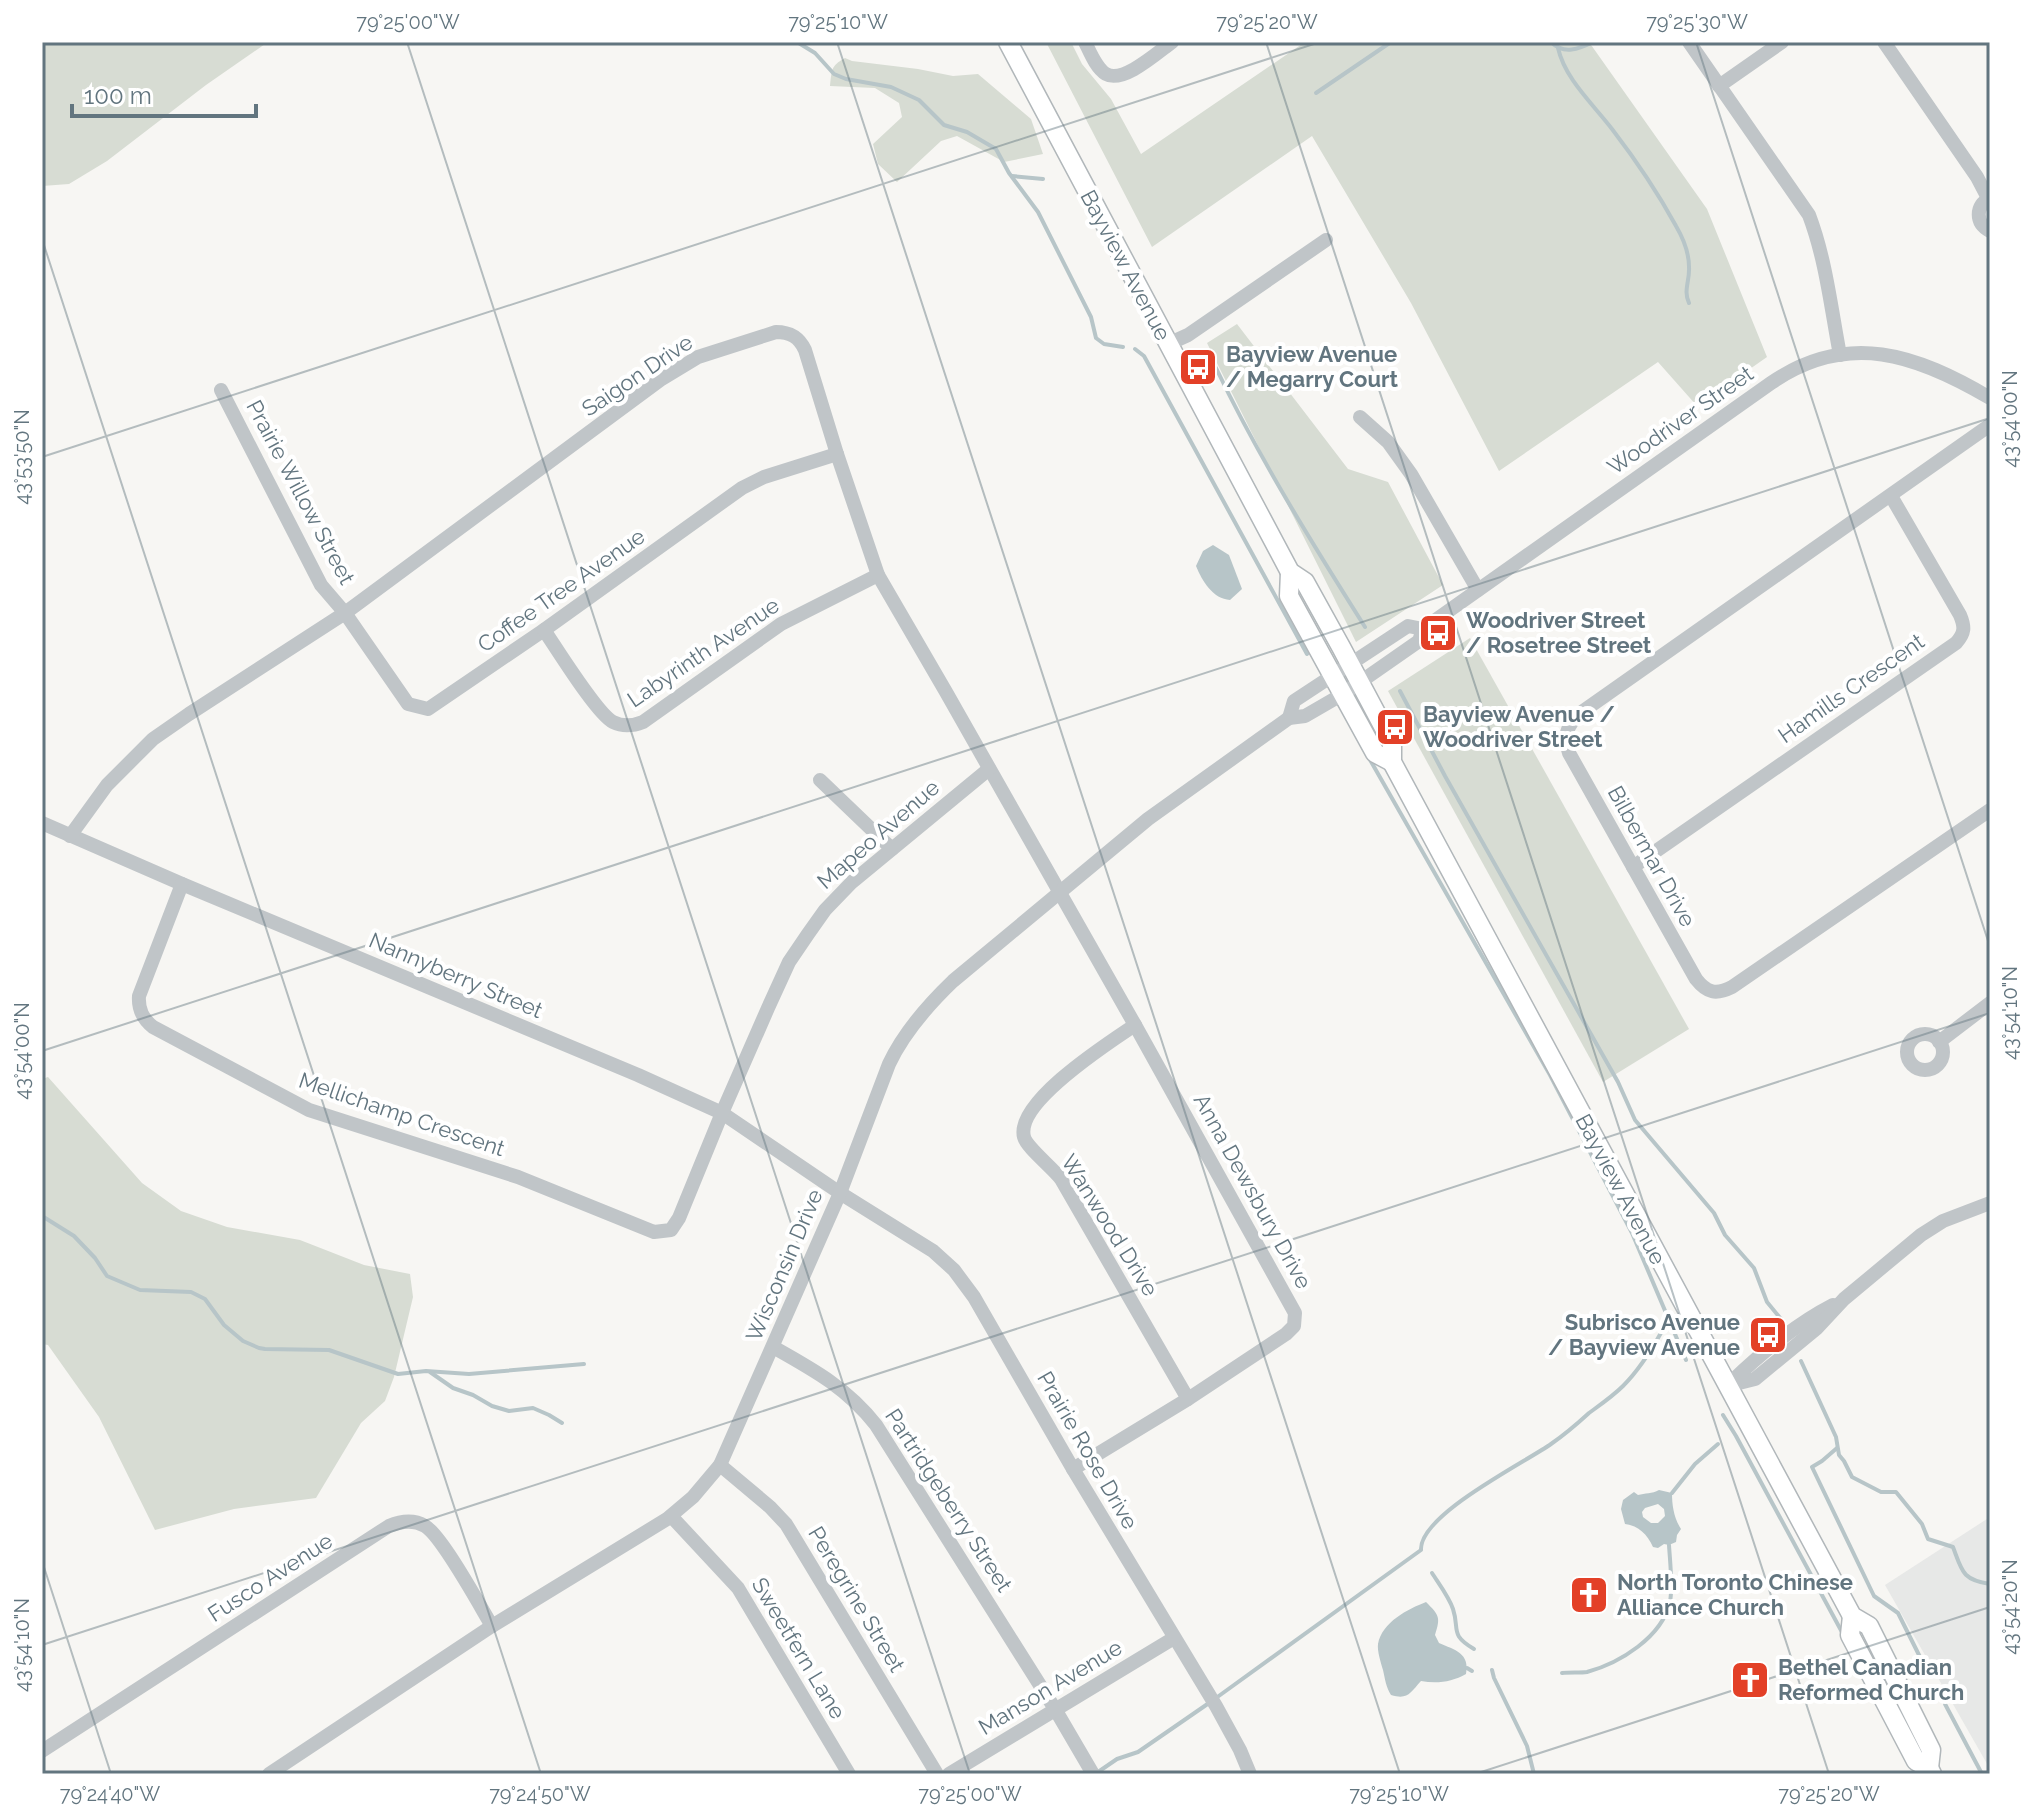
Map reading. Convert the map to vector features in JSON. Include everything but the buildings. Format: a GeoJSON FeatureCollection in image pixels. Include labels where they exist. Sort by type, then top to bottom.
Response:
{"type":"FeatureCollection","features":[{"type":"Feature","properties":{"kind":"main road","name":"Bayview Avenue"},"geometry":{"type":"LineString","coordinates":[[1008,42],[1290,572],[1305,582],[1360,682],[1392,743],[1392,762],[1852,1616],[1869,1626],[1931,1750],[1931,1771]]}},
{"type":"Feature","properties":{"kind":"main road","name":"Bayview Avenue"},"geometry":{"type":"LineString","coordinates":[[1290,572],[1289,596],[1375,753],[1392,762]]}},
{"type":"Feature","properties":{"kind":"street"},"geometry":{"type":"LineString","coordinates":[[1085,42],[1105,74],[1115,76],[1125,74],[1172,42]]}},
{"type":"Feature","properties":{"kind":"street"},"geometry":{"type":"LineString","coordinates":[[1689,42],[1809,215],[1825,268],[1840,355]]}},
{"type":"Feature","properties":{"kind":"street"},"geometry":{"type":"LineString","coordinates":[[1719,86],[1782,42]]}},
{"type":"Feature","properties":{"kind":"street"},"geometry":{"type":"LineString","coordinates":[[1884,42],[1989,198],[1980,206],[1978,213],[1980,223],[1990,231]]}},
{"type":"Feature","properties":{"kind":"street"},"geometry":{"type":"LineString","coordinates":[[1168,344],[1188,335],[1326,240]]}},
{"type":"Feature","properties":{"kind":"street","name":"Saigon Drive"},"geometry":{"type":"LineString","coordinates":[[70,836],[107,785],[153,739],[345,613],[660,380],[698,357],[776,332],[787,333],[799,340],[805,350],[878,575],[1058,892]]}},
{"type":"Feature","properties":{"kind":"street","name":"Woodriver Street"},"geometry":{"type":"LineString","coordinates":[[1343,694],[1419,641],[1423,629],[1783,375],[1812,362],[1840,355],[1870,353],[1907,358],[1927,365],[1990,398]]}},
{"type":"Feature","properties":{"kind":"street","name":"Prairie Willow Street"},"geometry":{"type":"LineString","coordinates":[[221,390],[321,585],[345,613]]}},
{"type":"Feature","properties":{"kind":"street"},"geometry":{"type":"LineString","coordinates":[[1360,417],[1388,442],[1411,474],[1478,590]]}},
{"type":"Feature","properties":{"kind":"street","name":"Bilbermar Drive"},"geometry":{"type":"LineString","coordinates":[[1990,425],[1571,721],[1566,737],[1569,753],[1696,979],[1702,987],[1711,991],[1722,992],[1990,810]]}},
{"type":"Feature","properties":{"kind":"street","name":"Coffee Tree Avenue"},"geometry":{"type":"LineString","coordinates":[[345,613],[408,704],[428,709],[742,488],[764,477],[837,454]]}},
{"type":"Feature","properties":{"kind":"street","name":"Hamills Crescent"},"geometry":{"type":"LineString","coordinates":[[1633,867],[1956,643],[1964,634],[1960,615],[1891,496]]}},
{"type":"Feature","properties":{"kind":"street","name":"Labyrinth Avenue"},"geometry":{"type":"LineString","coordinates":[[544,630],[604,716],[616,724],[633,725],[643,722],[789,619],[878,575]]}},
{"type":"Feature","properties":{"kind":"street","name":"Woodriver Street"},"geometry":{"type":"LineString","coordinates":[[1350,665],[1408,626],[1423,629]]}},
{"type":"Feature","properties":{"kind":"street","name":"Wisconsin Drive"},"geometry":{"type":"LineString","coordinates":[[1289,718],[1294,701],[1350,665]]}},
{"type":"Feature","properties":{"kind":"street","name":"Wisconsin Drive"},"geometry":{"type":"LineString","coordinates":[[269,1774],[492,1626],[671,1516],[693,1497],[720,1465],[840,1193],[889,1064],[928,1006],[1058,892],[1172,800],[1289,718],[1305,716],[1343,694]]}},
{"type":"Feature","properties":{"kind":"street","name":"Mapeo Avenue"},"geometry":{"type":"LineString","coordinates":[[722,1113],[789,962],[831,904],[852,882],[989,769]]}},
{"type":"Feature","properties":{"kind":"street"},"geometry":{"type":"LineString","coordinates":[[820,780],[892,849]]}},
{"type":"Feature","properties":{"kind":"street","name":"Nannyberry Street"},"geometry":{"type":"LineString","coordinates":[[42,823],[722,1113],[840,1193]]}},
{"type":"Feature","properties":{"kind":"street","name":"Mellichamp Crescent"},"geometry":{"type":"LineString","coordinates":[[182,884],[139,996],[142,1015],[155,1029],[309,1110],[518,1177],[654,1232],[671,1230],[679,1218],[722,1113]]}},
{"type":"Feature","properties":{"kind":"street","name":"Anna Dewsbury Drive"},"geometry":{"type":"LineString","coordinates":[[1058,892],[1295,1313],[1294,1326],[1286,1334],[1188,1399],[1073,1469]]}},
{"type":"Feature","properties":{"kind":"street"},"geometry":{"type":"LineString","coordinates":[[1939,1042],[1990,1003]]}},
{"type":"Feature","properties":{"kind":"street","name":"Wanwood Drive"},"geometry":{"type":"LineString","coordinates":[[1135,1025],[1084,1059],[1054,1085],[1027,1117],[1024,1134],[1029,1146],[1049,1163],[1067,1187],[1188,1399]]}},
{"type":"Feature","properties":{"kind":"street","name":"Prairie Rose Drive"},"geometry":{"type":"LineString","coordinates":[[840,1193],[920,1241],[954,1270],[974,1297],[1216,1706],[1250,1774]]}},
{"type":"Feature","properties":{"kind":"street"},"geometry":{"type":"LineString","coordinates":[[1727,1386],[1810,1317],[1844,1299],[1931,1228],[1990,1203]]}},
{"type":"Feature","properties":{"kind":"street","name":"Partridgeberry Street"},"geometry":{"type":"LineString","coordinates":[[773,1347],[820,1373],[867,1413],[1093,1774]]}},
{"type":"Feature","properties":{"kind":"street","name":"Peregrine Street"},"geometry":{"type":"LineString","coordinates":[[720,1465],[786,1524],[937,1774]]}},
{"type":"Feature","properties":{"kind":"street","name":"Sweetfern Lane"},"geometry":{"type":"LineString","coordinates":[[671,1516],[738,1588],[849,1774]]}},
{"type":"Feature","properties":{"kind":"street","name":"Fusco Avenue"},"geometry":{"type":"LineString","coordinates":[[42,1751],[397,1523],[413,1522],[432,1531],[492,1626]]}},
{"type":"Feature","properties":{"kind":"street","name":"Manson Avenue"},"geometry":{"type":"LineString","coordinates":[[949,1774],[1174,1638]]}},
{"type":"Feature","properties":{"kind":"shaded area"},"geometry":{"type":"Polygon","coordinates":[[[42,42],[268,42],[107,161],[69,184],[42,186],[42,42]]]}},
{"type":"Feature","properties":{"kind":"shaded area"},"geometry":{"type":"Polygon","coordinates":[[[1046,42],[1071,42],[1082,64],[1111,99],[1141,154],[1305,42],[1589,42],[1707,209],[1767,357],[1697,406],[1658,362],[1499,471],[1411,303],[1312,136],[1152,247],[1046,42]]]}},
{"type":"Feature","properties":{"kind":"shaded area"},"geometry":{"type":"Polygon","coordinates":[[[845,58],[953,76],[978,74],[1031,119],[1043,154],[1004,162],[957,136],[941,141],[897,182],[878,164],[873,144],[902,117],[899,103],[875,88],[830,86],[834,66],[845,58]]]}},
{"type":"Feature","properties":{"kind":"shaded area"},"geometry":{"type":"Polygon","coordinates":[[[1237,324],[1348,469],[1388,482],[1443,585],[1356,642],[1207,343],[1237,324]]]}},
{"type":"Feature","properties":{"kind":"shaded area"},"geometry":{"type":"Polygon","coordinates":[[[1213,545],[1229,555],[1242,589],[1230,600],[1213,593],[1196,566],[1203,551],[1213,545]]]}},
{"type":"Feature","properties":{"kind":"shaded area"},"geometry":{"type":"Polygon","coordinates":[[[1470,638],[1689,1029],[1603,1082],[1388,691],[1470,638]]]}},
{"type":"Feature","properties":{"kind":"shaded area"},"geometry":{"type":"Polygon","coordinates":[[[48,1077],[142,1183],[181,1211],[227,1227],[300,1240],[364,1265],[410,1274],[413,1297],[394,1377],[385,1401],[361,1423],[316,1498],[234,1509],[155,1530],[99,1417],[48,1345],[42,1344],[42,1079],[48,1077]]]}},
{"type":"Feature","properties":{"kind":"shaded area"},"geometry":{"type":"Polygon","coordinates":[[[1656,1491],[1672,1493],[1674,1512],[1681,1529],[1676,1542],[1658,1548],[1653,1547],[1638,1529],[1625,1524],[1621,1509],[1623,1500],[1634,1492],[1638,1495],[1656,1491]],[[1658,1504],[1645,1508],[1643,1517],[1651,1523],[1658,1523],[1665,1516],[1664,1509],[1658,1504]]]}},
{"type":"Feature","properties":{"kind":"shaded area"},"geometry":{"type":"Polygon","coordinates":[[[1990,1517],[1990,1769],[1885,1585],[1990,1517]]]}},
{"type":"Feature","properties":{"kind":"shaded area"},"geometry":{"type":"Polygon","coordinates":[[[1426,1602],[1438,1617],[1435,1635],[1439,1643],[1456,1650],[1463,1657],[1466,1674],[1444,1682],[1421,1681],[1405,1696],[1391,1695],[1379,1653],[1380,1636],[1397,1617],[1426,1602]]]}},
{"type":"Feature","properties":{"kind":"waterway"},"geometry":{"type":"LineString","coordinates":[[797,42],[815,53],[834,74],[891,87],[919,100],[944,125],[967,132],[996,149],[1009,173],[1038,212],[1091,317],[1096,338],[1104,344],[1123,347]]}},
{"type":"Feature","properties":{"kind":"waterway"},"geometry":{"type":"LineString","coordinates":[[1316,93],[1391,42]]}},
{"type":"Feature","properties":{"kind":"waterway"},"geometry":{"type":"LineString","coordinates":[[1551,42],[1566,50],[1593,42]]}},
{"type":"Feature","properties":{"kind":"waterway"},"geometry":{"type":"LineString","coordinates":[[1558,48],[1573,81],[1638,164],[1679,231],[1689,262],[1689,303]]}},
{"type":"Feature","properties":{"kind":"waterway"},"geometry":{"type":"LineString","coordinates":[[1012,176],[1043,179]]}},
{"type":"Feature","properties":{"kind":"waterway"},"geometry":{"type":"LineString","coordinates":[[1135,349],[1144,356],[1307,654]]}},
{"type":"Feature","properties":{"kind":"waterway"},"geometry":{"type":"LineString","coordinates":[[1216,368],[1268,467],[1365,627]]}},
{"type":"Feature","properties":{"kind":"waterway"},"geometry":{"type":"LineString","coordinates":[[1400,691],[1618,1082],[1635,1120],[1714,1213],[1725,1235],[1754,1268],[1767,1302],[1781,1319]]}},
{"type":"Feature","properties":{"kind":"waterway"},"geometry":{"type":"LineString","coordinates":[[1369,758],[1550,1075],[1632,1233],[1686,1360]]}},
{"type":"Feature","properties":{"kind":"waterway"},"geometry":{"type":"LineString","coordinates":[[42,1216],[74,1236],[107,1276],[140,1290],[191,1292],[205,1299],[224,1325],[243,1341],[259,1348],[329,1350],[398,1374],[426,1371],[469,1374],[584,1364]]}},
{"type":"Feature","properties":{"kind":"waterway"},"geometry":{"type":"LineString","coordinates":[[1216,1698],[1421,1550],[1425,1536],[1454,1506],[1551,1444],[1611,1397],[1639,1367],[1662,1331]]}},
{"type":"Feature","properties":{"kind":"waterway"},"geometry":{"type":"LineString","coordinates":[[1801,1361],[1836,1437],[1839,1455],[1852,1477],[1881,1492],[1896,1492],[1922,1524],[1928,1539],[1953,1547],[1964,1573],[1974,1580],[1990,1584]]}},
{"type":"Feature","properties":{"kind":"waterway"},"geometry":{"type":"LineString","coordinates":[[430,1372],[453,1388],[492,1406],[509,1411],[533,1408],[562,1423]]}},
{"type":"Feature","properties":{"kind":"waterway"},"geometry":{"type":"LineString","coordinates":[[1723,1415],[1843,1634]]}},
{"type":"Feature","properties":{"kind":"waterway"},"geometry":{"type":"LineString","coordinates":[[1672,1493],[1695,1464],[1718,1444]]}},
{"type":"Feature","properties":{"kind":"waterway"},"geometry":{"type":"LineString","coordinates":[[1837,1448],[1812,1467],[1874,1596],[1898,1613],[1920,1657]]}},
{"type":"Feature","properties":{"kind":"waterway"},"geometry":{"type":"LineString","coordinates":[[1562,1673],[1600,1668],[1626,1655],[1649,1637],[1665,1615],[1670,1602],[1669,1545]]}},
{"type":"Feature","properties":{"kind":"waterway"},"geometry":{"type":"LineString","coordinates":[[1432,1573],[1451,1604],[1458,1635],[1474,1649]]}},
{"type":"Feature","properties":{"kind":"waterway"},"geometry":{"type":"LineString","coordinates":[[1467,1668],[1472,1671]]}},
{"type":"Feature","properties":{"kind":"waterway"},"geometry":{"type":"LineString","coordinates":[[1492,1670],[1527,1746],[1534,1774]]}},
{"type":"Feature","properties":{"kind":"waterway"},"geometry":{"type":"LineString","coordinates":[[1098,1772],[1117,1759],[1138,1752],[1209,1703]]}},
{"type":"Feature","properties":{"kind":"waterway"},"geometry":{"type":"LineString","coordinates":[[1945,1704],[1982,1774]]}},
{"type":"Feature","properties":{"kind":"place","name":"Bayview Avenue / Megarry Court"},"geometry":{"type":"Point","coordinates":[1198,367]}},
{"type":"Feature","properties":{"kind":"place","name":"Woodriver Street / Rosetree Street"},"geometry":{"type":"Point","coordinates":[1438,633]}},
{"type":"Feature","properties":{"kind":"place","name":"Bayview Avenue / Woodriver Street"},"geometry":{"type":"Point","coordinates":[1395,727]}},
{"type":"Feature","properties":{"kind":"place","name":"Subrisco Avenue / Bayview Avenue"},"geometry":{"type":"Point","coordinates":[1768,1335]}},
{"type":"Feature","properties":{"kind":"place","name":"North Toronto Chinese Alliance Church"},"geometry":{"type":"Point","coordinates":[1589,1595]}},
{"type":"Feature","properties":{"kind":"place","name":"Bethel Canadian Reformed Church"},"geometry":{"type":"Point","coordinates":[1750,1680]}}]}
